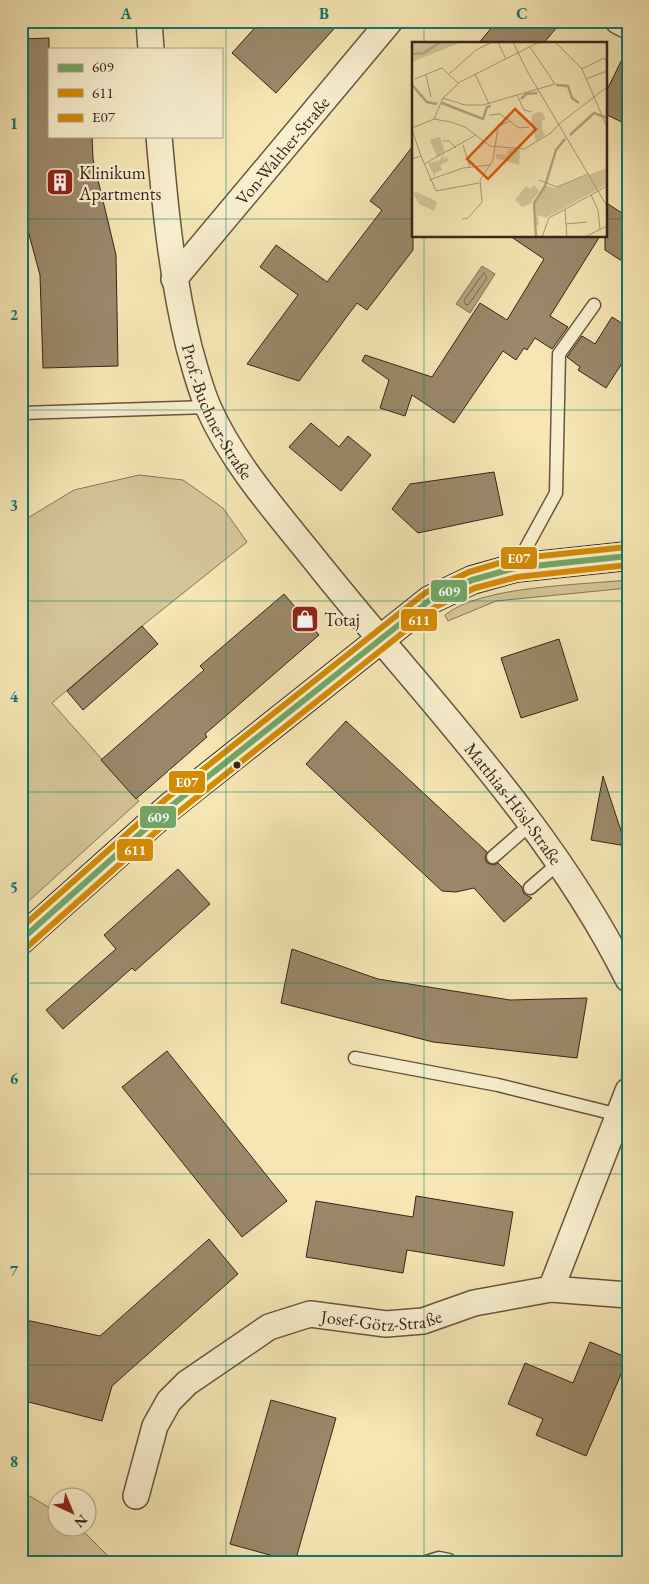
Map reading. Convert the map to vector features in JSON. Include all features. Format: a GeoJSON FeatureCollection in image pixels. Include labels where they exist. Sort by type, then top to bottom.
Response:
{"type":"FeatureCollection","features":[{"type":"Feature","properties":{"kind":"main road"},"geometry":{"type":"LineString","coordinates":[[21,940],[171,806],[430,600],[472,580],[514,568],[628,556]]}},
{"type":"Feature","properties":{"kind":"street"},"geometry":{"type":"LineString","coordinates":[[149,21],[151,48]]}},
{"type":"Feature","properties":{"kind":"street","name":"Von-Walther-Straße"},"geometry":{"type":"LineString","coordinates":[[174,279],[390,21]]}},
{"type":"Feature","properties":{"kind":"street"},"geometry":{"type":"LineString","coordinates":[[618,21],[628,26]]}},
{"type":"Feature","properties":{"kind":"street","name":"Prof.-Buchner-Straße"},"geometry":{"type":"LineString","coordinates":[[159,138],[174,279],[196,372],[208,407],[226,444],[246,473],[380,639]]}},
{"type":"Feature","properties":{"kind":"street","name":"Matthias-Hösl-Straße"},"geometry":{"type":"LineString","coordinates":[[380,639],[532,823],[560,862],[605,933],[628,979]]}},
{"type":"Feature","properties":{"kind":"street"},"geometry":{"type":"LineString","coordinates":[[550,1289],[628,1091]]}},
{"type":"Feature","properties":{"kind":"street","name":"Josef-Götz-Straße"},"geometry":{"type":"LineString","coordinates":[[136,1496],[155,1426],[169,1401],[187,1383],[269,1326],[310,1314],[386,1324],[423,1321],[474,1303],[550,1289],[628,1295]]}},
{"type":"Feature","properties":{"kind":"lane"},"geometry":{"type":"LineString","coordinates":[[514,568],[556,493],[559,354],[594,305]]}},
{"type":"Feature","properties":{"kind":"lane"},"geometry":{"type":"LineString","coordinates":[[21,413],[208,407]]}},
{"type":"Feature","properties":{"kind":"lane"},"geometry":{"type":"LineString","coordinates":[[493,857],[532,823]]}},
{"type":"Feature","properties":{"kind":"lane"},"geometry":{"type":"LineString","coordinates":[[530,888],[560,862]]}},
{"type":"Feature","properties":{"kind":"lane"},"geometry":{"type":"LineString","coordinates":[[355,1058],[498,1085],[619,1115]]}},
{"type":"Feature","properties":{"kind":"lane"},"geometry":{"type":"LineString","coordinates":[[423,1563],[439,1558],[449,1560]]}},
{"type":"Feature","properties":{"kind":"shaded area"},"geometry":{"type":"Polygon","coordinates":[[[139,475],[183,480],[223,508],[247,542],[142,626],[52,703],[139,801],[21,908],[21,522],[74,490],[139,475]]]}},
{"type":"Feature","properties":{"kind":"shaded area"},"geometry":{"type":"Polygon","coordinates":[[[628,580],[628,588],[496,601],[448,621],[445,615],[461,605],[506,592],[628,580]]]}},
{"type":"Feature","properties":{"kind":"shaded area"},"geometry":{"type":"Polygon","coordinates":[[[21,1491],[48,1507],[48,1536],[88,1536],[115,1563],[21,1563],[21,1491]]]}},
{"type":"Feature","properties":{"kind":"water"},"geometry":{"type":"Polygon","coordinates":[[[482,266],[495,274],[470,313],[456,304],[482,266]]]}},
{"type":"Feature","properties":{"kind":"building"},"geometry":{"type":"Polygon","coordinates":[[[261,21],[341,21],[276,93],[232,53],[261,21]]]}},
{"type":"Feature","properties":{"kind":"building"},"geometry":{"type":"Polygon","coordinates":[[[497,21],[562,21],[545,42],[480,42],[497,21]]]}},
{"type":"Feature","properties":{"kind":"building","name":"Klinikum Apartments"},"geometry":{"type":"Polygon","coordinates":[[[49,38],[48,138],[92,138],[93,159],[116,255],[118,366],[43,368],[40,275],[21,205],[21,39],[49,38]]]}},
{"type":"Feature","properties":{"kind":"building"},"geometry":{"type":"Polygon","coordinates":[[[628,47],[628,125],[606,114],[606,92],[628,47]]]}},
{"type":"Feature","properties":{"kind":"building"},"geometry":{"type":"Polygon","coordinates":[[[412,147],[413,250],[367,310],[357,303],[299,381],[247,364],[298,295],[260,267],[276,245],[327,282],[382,210],[370,201],[412,147]]]}},
{"type":"Feature","properties":{"kind":"building"},"geometry":{"type":"Polygon","coordinates":[[[606,203],[628,217],[628,265],[605,250],[606,203]]]}},
{"type":"Feature","properties":{"kind":"building"},"geometry":{"type":"Polygon","coordinates":[[[513,238],[599,238],[550,316],[568,327],[552,349],[535,338],[527,350],[524,348],[516,360],[503,351],[454,423],[412,395],[405,416],[380,408],[389,380],[362,361],[365,355],[432,377],[480,303],[507,320],[544,259],[513,238]]]}},
{"type":"Feature","properties":{"kind":"building"},"geometry":{"type":"Polygon","coordinates":[[[612,317],[628,327],[628,354],[606,388],[578,370],[580,367],[567,357],[582,336],[595,344],[612,317]]]}},
{"type":"Feature","properties":{"kind":"building"},"geometry":{"type":"Polygon","coordinates":[[[311,423],[339,447],[348,436],[371,455],[341,491],[289,447],[311,423]]]}},
{"type":"Feature","properties":{"kind":"building"},"geometry":{"type":"Polygon","coordinates":[[[494,472],[503,515],[418,533],[392,509],[410,484],[494,472]]]}},
{"type":"Feature","properties":{"kind":"building"},"geometry":{"type":"Polygon","coordinates":[[[284,594],[319,635],[205,734],[207,737],[136,799],[101,760],[204,670],[200,666],[284,594]]]}},
{"type":"Feature","properties":{"kind":"building"},"geometry":{"type":"Polygon","coordinates":[[[142,626],[158,644],[83,710],[67,691],[142,626]]]}},
{"type":"Feature","properties":{"kind":"building"},"geometry":{"type":"Polygon","coordinates":[[[559,639],[578,700],[521,718],[501,658],[559,639]]]}},
{"type":"Feature","properties":{"kind":"building"},"geometry":{"type":"Polygon","coordinates":[[[346,721],[487,852],[485,858],[487,863],[494,865],[498,863],[522,887],[524,894],[532,898],[504,922],[474,888],[456,892],[442,891],[306,764],[346,721]]]}},
{"type":"Feature","properties":{"kind":"building"},"geometry":{"type":"Polygon","coordinates":[[[603,776],[626,846],[591,840],[603,776]]]}},
{"type":"Feature","properties":{"kind":"building"},"geometry":{"type":"Polygon","coordinates":[[[178,869],[210,904],[135,971],[132,968],[63,1029],[46,1010],[116,949],[104,935],[178,869]]]}},
{"type":"Feature","properties":{"kind":"building"},"geometry":{"type":"Polygon","coordinates":[[[292,949],[378,979],[510,1000],[587,998],[577,1058],[433,1042],[281,1003],[292,949]]]}},
{"type":"Feature","properties":{"kind":"building"},"geometry":{"type":"Polygon","coordinates":[[[167,1051],[287,1201],[242,1237],[122,1087],[167,1051]]]}},
{"type":"Feature","properties":{"kind":"building"},"geometry":{"type":"Polygon","coordinates":[[[416,1196],[513,1212],[504,1266],[407,1250],[403,1273],[306,1257],[316,1201],[413,1217],[416,1196]]]}},
{"type":"Feature","properties":{"kind":"building"},"geometry":{"type":"Polygon","coordinates":[[[209,1239],[238,1274],[112,1386],[102,1421],[21,1400],[21,1319],[100,1336],[209,1239]]]}},
{"type":"Feature","properties":{"kind":"building"},"geometry":{"type":"Polygon","coordinates":[[[590,1342],[628,1358],[586,1456],[536,1435],[543,1419],[508,1404],[525,1363],[573,1383],[590,1342]]]}},
{"type":"Feature","properties":{"kind":"building"},"geometry":{"type":"Polygon","coordinates":[[[271,1400],[336,1418],[295,1562],[230,1544],[271,1400]]]}},
{"type":"Feature","properties":{"kind":"transit line","name":"E07"},"geometry":{"type":"LineString","coordinates":[[21,928],[166,799],[425,593],[469,572],[513,559],[627,547]]}},
{"type":"Feature","properties":{"kind":"transit line","name":"609"},"geometry":{"type":"LineString","coordinates":[[21,940],[171,806],[430,600],[472,580],[515,568],[628,556]]}},
{"type":"Feature","properties":{"kind":"transit line","name":"611"},"geometry":{"type":"LineString","coordinates":[[27,947],[177,813],[435,607],[475,588],[517,577],[628,565]]}},
{"type":"Feature","properties":{"kind":"place","name":"Klinikum Apartments"},"geometry":{"type":"Point","coordinates":[60,182]}},
{"type":"Feature","properties":{"kind":"place","name":"Totaj"},"geometry":{"type":"Point","coordinates":[305,619]}}]}
